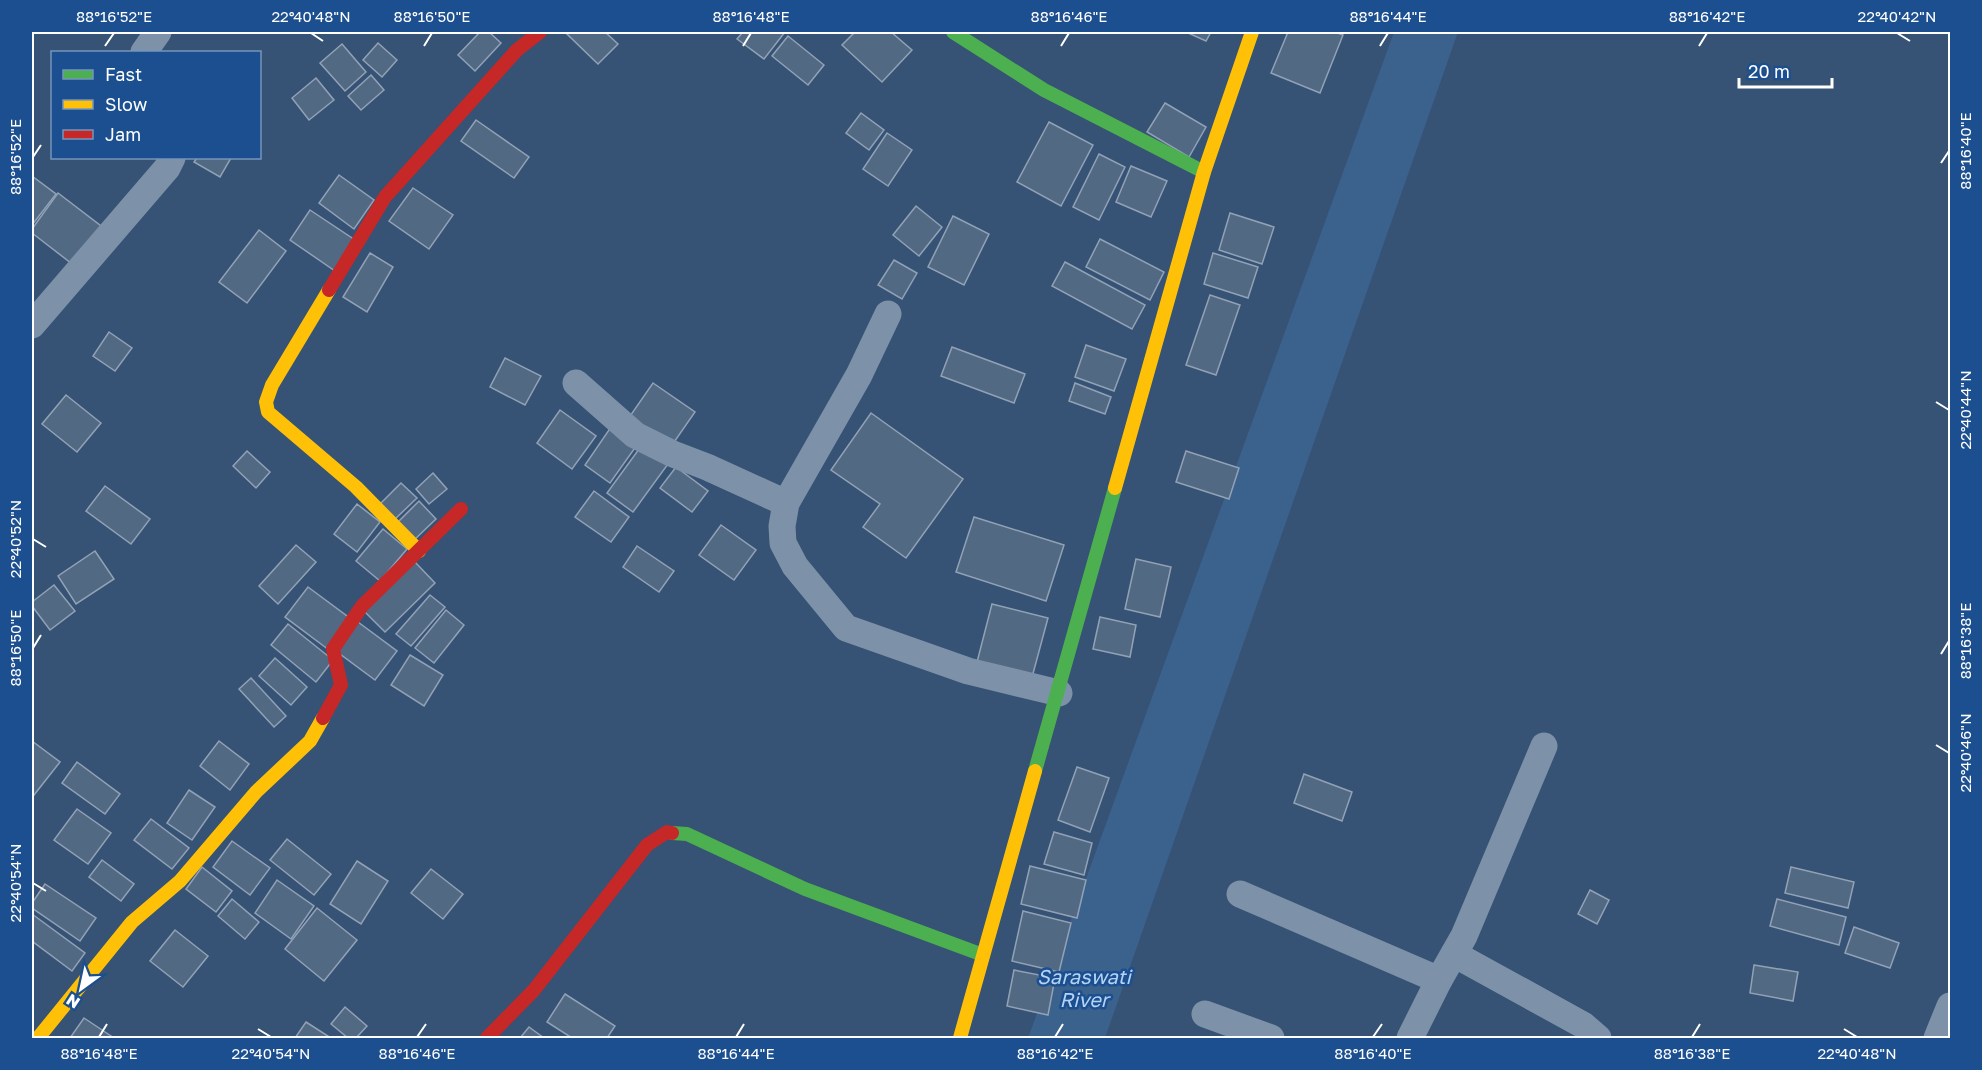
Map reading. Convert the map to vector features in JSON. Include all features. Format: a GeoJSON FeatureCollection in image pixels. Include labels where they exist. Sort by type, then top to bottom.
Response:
{"type":"FeatureCollection","features":[{"type":"Feature","properties":{"kind":"street"},"geometry":{"type":"LineString","coordinates":[[145,51],[158,32]]}},
{"type":"Feature","properties":{"kind":"street"},"geometry":{"type":"LineString","coordinates":[[418,551],[356,488],[268,412],[266,402],[272,385],[385,197],[516,50],[540,32]]}},
{"type":"Feature","properties":{"kind":"street"},"geometry":{"type":"LineString","coordinates":[[953,32],[989,57],[1079,108],[1204,172]]}},
{"type":"Feature","properties":{"kind":"street"},"geometry":{"type":"LineString","coordinates":[[960,1038],[1204,172],[1252,32]]}},
{"type":"Feature","properties":{"kind":"street"},"geometry":{"type":"LineString","coordinates":[[32,325],[167,168],[172,159]]}},
{"type":"Feature","properties":{"kind":"street"},"geometry":{"type":"LineString","coordinates":[[888,314],[858,375],[786,503],[782,526],[783,543],[795,566],[846,628],[968,671],[1059,693]]}},
{"type":"Feature","properties":{"kind":"street"},"geometry":{"type":"LineString","coordinates":[[576,383],[635,435],[786,503]]}},
{"type":"Feature","properties":{"kind":"street"},"geometry":{"type":"LineString","coordinates":[[38,1038],[132,922],[180,881],[256,792],[310,741],[341,685],[333,649],[362,606],[461,509]]}},
{"type":"Feature","properties":{"kind":"street"},"geometry":{"type":"LineString","coordinates":[[1410,1038],[1464,936],[1544,746]]}},
{"type":"Feature","properties":{"kind":"street"},"geometry":{"type":"LineString","coordinates":[[487,1038],[534,990],[647,845],[667,832],[687,834],[805,889],[983,955]]}},
{"type":"Feature","properties":{"kind":"street"},"geometry":{"type":"LineString","coordinates":[[1240,894],[1439,980]]}},
{"type":"Feature","properties":{"kind":"street"},"geometry":{"type":"LineString","coordinates":[[1454,954],[1583,1025],[1598,1038]]}},
{"type":"Feature","properties":{"kind":"street"},"geometry":{"type":"LineString","coordinates":[[1937,1038],[1950,1006]]}},
{"type":"Feature","properties":{"kind":"street"},"geometry":{"type":"LineString","coordinates":[[1205,1014],[1271,1038]]}},
{"type":"Feature","properties":{"kind":"water","name":"Saraswati River"},"geometry":{"type":"Polygon","coordinates":[[[1394,32],[1458,32],[1105,1038],[1028,1038],[1394,32]]]}},
{"type":"Feature","properties":{"kind":"building"},"geometry":{"type":"Polygon","coordinates":[[[480,32],[489,32],[501,43],[475,71],[458,55],[480,32]]]}},
{"type":"Feature","properties":{"kind":"building"},"geometry":{"type":"Polygon","coordinates":[[[570,32],[605,32],[618,44],[598,64],[567,34],[570,32]]]}},
{"type":"Feature","properties":{"kind":"building"},"geometry":{"type":"Polygon","coordinates":[[[743,32],[785,32],[764,59],[737,39],[743,32]]]}},
{"type":"Feature","properties":{"kind":"building"},"geometry":{"type":"Polygon","coordinates":[[[855,32],[891,32],[912,50],[882,82],[842,45],[855,32]]]}},
{"type":"Feature","properties":{"kind":"building"},"geometry":{"type":"Polygon","coordinates":[[[1186,32],[1211,32],[1206,41],[1186,32]]]}},
{"type":"Feature","properties":{"kind":"building"},"geometry":{"type":"Polygon","coordinates":[[[1288,32],[1335,32],[1343,35],[1320,93],[1271,73],[1288,32]]]}},
{"type":"Feature","properties":{"kind":"building"},"geometry":{"type":"Polygon","coordinates":[[[788,36],[824,65],[808,85],[772,56],[788,36]]]}},
{"type":"Feature","properties":{"kind":"building"},"geometry":{"type":"Polygon","coordinates":[[[378,43],[397,60],[382,77],[363,60],[378,43]]]}},
{"type":"Feature","properties":{"kind":"building"},"geometry":{"type":"Polygon","coordinates":[[[342,44],[366,72],[345,91],[320,63],[342,44]]]}},
{"type":"Feature","properties":{"kind":"building"},"geometry":{"type":"Polygon","coordinates":[[[371,75],[384,90],[361,110],[348,96],[371,75]]]}},
{"type":"Feature","properties":{"kind":"building"},"geometry":{"type":"Polygon","coordinates":[[[316,78],[334,100],[309,120],[292,98],[316,78]]]}},
{"type":"Feature","properties":{"kind":"building"},"geometry":{"type":"Polygon","coordinates":[[[1165,103],[1206,127],[1189,157],[1147,132],[1165,103]]]}},
{"type":"Feature","properties":{"kind":"building"},"geometry":{"type":"Polygon","coordinates":[[[861,113],[884,130],[869,150],[846,133],[861,113]]]}},
{"type":"Feature","properties":{"kind":"building"},"geometry":{"type":"Polygon","coordinates":[[[476,120],[529,157],[514,178],[461,141],[476,120]]]}},
{"type":"Feature","properties":{"kind":"building"},"geometry":{"type":"Polygon","coordinates":[[[1049,122],[1093,145],[1061,206],[1017,182],[1049,122]]]}},
{"type":"Feature","properties":{"kind":"building"},"geometry":{"type":"Polygon","coordinates":[[[887,133],[912,150],[888,186],[863,169],[887,133]]]}},
{"type":"Feature","properties":{"kind":"building"},"geometry":{"type":"Polygon","coordinates":[[[1099,154],[1125,167],[1099,220],[1073,207],[1099,154]]]}},
{"type":"Feature","properties":{"kind":"building"},"geometry":{"type":"Polygon","coordinates":[[[196,159],[230,159],[220,177],[194,162],[196,159]]]}},
{"type":"Feature","properties":{"kind":"building"},"geometry":{"type":"Polygon","coordinates":[[[1131,166],[1167,181],[1151,217],[1116,202],[1131,166]]]}},
{"type":"Feature","properties":{"kind":"building"},"geometry":{"type":"Polygon","coordinates":[[[339,175],[374,200],[354,229],[319,203],[339,175]]]}},
{"type":"Feature","properties":{"kind":"building"},"geometry":{"type":"Polygon","coordinates":[[[32,176],[56,194],[32,225],[32,176]]]}},
{"type":"Feature","properties":{"kind":"building"},"geometry":{"type":"Polygon","coordinates":[[[413,188],[453,215],[429,249],[389,221],[413,188]]]}},
{"type":"Feature","properties":{"kind":"building"},"geometry":{"type":"Polygon","coordinates":[[[58,193],[105,229],[76,267],[32,233],[32,229],[58,193]]]}},
{"type":"Feature","properties":{"kind":"building"},"geometry":{"type":"Polygon","coordinates":[[[916,206],[942,227],[919,256],[893,235],[916,206]]]}},
{"type":"Feature","properties":{"kind":"building"},"geometry":{"type":"Polygon","coordinates":[[[310,210],[355,240],[335,271],[290,240],[310,210]]]}},
{"type":"Feature","properties":{"kind":"building"},"geometry":{"type":"Polygon","coordinates":[[[1230,213],[1274,227],[1262,264],[1219,250],[1230,213]]]}},
{"type":"Feature","properties":{"kind":"building"},"geometry":{"type":"Polygon","coordinates":[[[953,216],[989,234],[964,285],[928,267],[953,216]]]}},
{"type":"Feature","properties":{"kind":"building"},"geometry":{"type":"Polygon","coordinates":[[[259,230],[286,251],[247,303],[219,282],[259,230]]]}},
{"type":"Feature","properties":{"kind":"building"},"geometry":{"type":"Polygon","coordinates":[[[1100,239],[1164,272],[1150,300],[1086,267],[1100,239]]]}},
{"type":"Feature","properties":{"kind":"building"},"geometry":{"type":"Polygon","coordinates":[[[370,253],[393,267],[367,312],[343,297],[370,253]]]}},
{"type":"Feature","properties":{"kind":"building"},"geometry":{"type":"Polygon","coordinates":[[[1213,253],[1258,267],[1248,298],[1204,284],[1213,253]]]}},
{"type":"Feature","properties":{"kind":"building"},"geometry":{"type":"Polygon","coordinates":[[[894,260],[917,273],[902,299],[878,285],[894,260]]]}},
{"type":"Feature","properties":{"kind":"building"},"geometry":{"type":"Polygon","coordinates":[[[1065,262],[1145,305],[1132,329],[1052,286],[1065,262]]]}},
{"type":"Feature","properties":{"kind":"building"},"geometry":{"type":"Polygon","coordinates":[[[1210,295],[1240,305],[1216,375],[1186,365],[1210,295]]]}},
{"type":"Feature","properties":{"kind":"building"},"geometry":{"type":"Polygon","coordinates":[[[109,332],[132,348],[115,371],[93,356],[109,332]]]}},
{"type":"Feature","properties":{"kind":"building"},"geometry":{"type":"Polygon","coordinates":[[[1086,345],[1126,359],[1114,391],[1075,377],[1086,345]]]}},
{"type":"Feature","properties":{"kind":"building"},"geometry":{"type":"Polygon","coordinates":[[[952,347],[1025,374],[1014,403],[941,376],[952,347]]]}},
{"type":"Feature","properties":{"kind":"building"},"geometry":{"type":"Polygon","coordinates":[[[505,358],[541,376],[525,405],[490,387],[505,358]]]}},
{"type":"Feature","properties":{"kind":"building"},"geometry":{"type":"Polygon","coordinates":[[[653,383],[695,412],[670,448],[628,419],[653,383]]]}},
{"type":"Feature","properties":{"kind":"building"},"geometry":{"type":"Polygon","coordinates":[[[1075,383],[1111,397],[1105,414],[1069,401],[1075,383]]]}},
{"type":"Feature","properties":{"kind":"building"},"geometry":{"type":"Polygon","coordinates":[[[66,395],[101,423],[77,452],[42,424],[66,395]]]}},
{"type":"Feature","properties":{"kind":"building"},"geometry":{"type":"Polygon","coordinates":[[[560,410],[596,436],[572,469],[537,443],[560,410]]]}},
{"type":"Feature","properties":{"kind":"building"},"geometry":{"type":"Polygon","coordinates":[[[871,413],[963,479],[906,558],[863,527],[880,504],[831,470],[871,413]]]}},
{"type":"Feature","properties":{"kind":"building"},"geometry":{"type":"Polygon","coordinates":[[[611,427],[637,445],[610,483],[585,465],[611,427]]]}},
{"type":"Feature","properties":{"kind":"building"},"geometry":{"type":"Polygon","coordinates":[[[642,445],[668,464],[633,512],[607,493],[642,445]]]}},
{"type":"Feature","properties":{"kind":"building"},"geometry":{"type":"Polygon","coordinates":[[[247,451],[270,472],[256,488],[233,466],[247,451]]]}},
{"type":"Feature","properties":{"kind":"building"},"geometry":{"type":"Polygon","coordinates":[[[1186,451],[1239,468],[1229,499],[1176,482],[1186,451]]]}},
{"type":"Feature","properties":{"kind":"building"},"geometry":{"type":"Polygon","coordinates":[[[676,467],[708,491],[692,512],[660,488],[676,467]]]}},
{"type":"Feature","properties":{"kind":"building"},"geometry":{"type":"Polygon","coordinates":[[[433,473],[447,489],[429,504],[416,489],[433,473]]]}},
{"type":"Feature","properties":{"kind":"building"},"geometry":{"type":"Polygon","coordinates":[[[401,483],[417,498],[394,520],[379,505],[401,483]]]}},
{"type":"Feature","properties":{"kind":"building"},"geometry":{"type":"Polygon","coordinates":[[[105,486],[150,519],[131,544],[86,511],[105,486]]]}},
{"type":"Feature","properties":{"kind":"building"},"geometry":{"type":"Polygon","coordinates":[[[594,491],[629,517],[611,542],[575,517],[594,491]]]}},
{"type":"Feature","properties":{"kind":"building"},"geometry":{"type":"Polygon","coordinates":[[[419,501],[436,519],[413,541],[396,524],[419,501]]]}},
{"type":"Feature","properties":{"kind":"building"},"geometry":{"type":"Polygon","coordinates":[[[357,504],[380,522],[357,552],[334,534],[357,504]]]}},
{"type":"Feature","properties":{"kind":"building"},"geometry":{"type":"Polygon","coordinates":[[[974,517],[1064,545],[1046,601],[956,572],[974,517]]]}},
{"type":"Feature","properties":{"kind":"building"},"geometry":{"type":"Polygon","coordinates":[[[721,525],[756,550],[734,580],[699,555],[721,525]]]}},
{"type":"Feature","properties":{"kind":"building"},"geometry":{"type":"Polygon","coordinates":[[[383,529],[407,549],[380,581],[356,561],[383,529]]]}},
{"type":"Feature","properties":{"kind":"building"},"geometry":{"type":"Polygon","coordinates":[[[296,545],[316,562],[278,604],[259,586],[296,545]]]}},
{"type":"Feature","properties":{"kind":"building"},"geometry":{"type":"Polygon","coordinates":[[[637,546],[674,571],[659,592],[623,567],[637,546]]]}},
{"type":"Feature","properties":{"kind":"building"},"geometry":{"type":"Polygon","coordinates":[[[95,551],[114,579],[76,604],[58,576],[95,551]]]}},
{"type":"Feature","properties":{"kind":"building"},"geometry":{"type":"Polygon","coordinates":[[[1136,559],[1171,567],[1160,617],[1125,609],[1136,559]]]}},
{"type":"Feature","properties":{"kind":"building"},"geometry":{"type":"Polygon","coordinates":[[[414,561],[435,583],[385,632],[363,610],[414,561]]]}},
{"type":"Feature","properties":{"kind":"building"},"geometry":{"type":"Polygon","coordinates":[[[54,585],[75,611],[50,630],[32,606],[32,602],[54,585]]]}},
{"type":"Feature","properties":{"kind":"building"},"geometry":{"type":"Polygon","coordinates":[[[308,587],[351,619],[329,650],[285,617],[308,587]]]}},
{"type":"Feature","properties":{"kind":"building"},"geometry":{"type":"Polygon","coordinates":[[[430,595],[445,607],[411,646],[396,634],[430,595]]]}},
{"type":"Feature","properties":{"kind":"building"},"geometry":{"type":"Polygon","coordinates":[[[992,604],[1048,618],[1031,681],[976,666],[992,604]]]}},
{"type":"Feature","properties":{"kind":"building"},"geometry":{"type":"Polygon","coordinates":[[[446,610],[464,625],[434,663],[415,648],[446,610]]]}},
{"type":"Feature","properties":{"kind":"building"},"geometry":{"type":"Polygon","coordinates":[[[1100,617],[1136,625],[1130,657],[1093,649],[1100,617]]]}},
{"type":"Feature","properties":{"kind":"building"},"geometry":{"type":"Polygon","coordinates":[[[358,622],[397,651],[375,680],[336,651],[358,622]]]}},
{"type":"Feature","properties":{"kind":"building"},"geometry":{"type":"Polygon","coordinates":[[[288,624],[333,660],[316,682],[271,645],[288,624]]]}},
{"type":"Feature","properties":{"kind":"building"},"geometry":{"type":"Polygon","coordinates":[[[410,655],[443,675],[424,706],[391,685],[410,655]]]}},
{"type":"Feature","properties":{"kind":"building"},"geometry":{"type":"Polygon","coordinates":[[[275,658],[307,687],[291,705],[259,676],[275,658]]]}},
{"type":"Feature","properties":{"kind":"building"},"geometry":{"type":"Polygon","coordinates":[[[251,678],[286,716],[274,727],[239,689],[251,678]]]}},
{"type":"Feature","properties":{"kind":"building"},"geometry":{"type":"Polygon","coordinates":[[[32,741],[60,762],[34,795],[32,793],[32,741]]]}},
{"type":"Feature","properties":{"kind":"building"},"geometry":{"type":"Polygon","coordinates":[[[219,741],[249,764],[230,790],[200,766],[219,741]]]}},
{"type":"Feature","properties":{"kind":"building"},"geometry":{"type":"Polygon","coordinates":[[[77,762],[120,794],[105,814],[62,783],[77,762]]]}},
{"type":"Feature","properties":{"kind":"building"},"geometry":{"type":"Polygon","coordinates":[[[1077,767],[1109,778],[1090,832],[1058,820],[1077,767]]]}},
{"type":"Feature","properties":{"kind":"building"},"geometry":{"type":"Polygon","coordinates":[[[1304,774],[1352,792],[1342,821],[1294,803],[1304,774]]]}},
{"type":"Feature","properties":{"kind":"building"},"geometry":{"type":"Polygon","coordinates":[[[189,790],[215,807],[192,840],[167,823],[189,790]]]}},
{"type":"Feature","properties":{"kind":"building"},"geometry":{"type":"Polygon","coordinates":[[[77,809],[111,833],[88,864],[54,840],[77,809]]]}},
{"type":"Feature","properties":{"kind":"building"},"geometry":{"type":"Polygon","coordinates":[[[151,819],[189,848],[172,869],[134,840],[151,819]]]}},
{"type":"Feature","properties":{"kind":"building"},"geometry":{"type":"Polygon","coordinates":[[[1054,832],[1092,843],[1084,875],[1044,864],[1054,832]]]}},
{"type":"Feature","properties":{"kind":"building"},"geometry":{"type":"Polygon","coordinates":[[[287,839],[331,874],[314,895],[270,860],[287,839]]]}},
{"type":"Feature","properties":{"kind":"building"},"geometry":{"type":"Polygon","coordinates":[[[232,841],[270,868],[250,895],[213,867],[232,841]]]}},
{"type":"Feature","properties":{"kind":"building"},"geometry":{"type":"Polygon","coordinates":[[[102,860],[134,884],[121,901],[89,877],[102,860]]]}},
{"type":"Feature","properties":{"kind":"building"},"geometry":{"type":"Polygon","coordinates":[[[357,861],[388,881],[361,924],[330,904],[357,861]]]}},
{"type":"Feature","properties":{"kind":"building"},"geometry":{"type":"Polygon","coordinates":[[[1030,866],[1086,880],[1077,918],[1021,904],[1030,866]]]}},
{"type":"Feature","properties":{"kind":"building"},"geometry":{"type":"Polygon","coordinates":[[[202,867],[232,891],[216,912],[186,889],[202,867]]]}},
{"type":"Feature","properties":{"kind":"building"},"geometry":{"type":"Polygon","coordinates":[[[1791,867],[1854,882],[1848,908],[1785,893],[1791,867]]]}},
{"type":"Feature","properties":{"kind":"building"},"geometry":{"type":"Polygon","coordinates":[[[431,869],[463,894],[443,919],[411,893],[431,869]]]}},
{"type":"Feature","properties":{"kind":"building"},"geometry":{"type":"Polygon","coordinates":[[[277,880],[314,906],[291,939],[255,913],[277,880]]]}},
{"type":"Feature","properties":{"kind":"building"},"geometry":{"type":"Polygon","coordinates":[[[45,884],[96,918],[80,941],[32,908],[32,903],[45,884]]]}},
{"type":"Feature","properties":{"kind":"building"},"geometry":{"type":"Polygon","coordinates":[[[1590,890],[1609,900],[1597,924],[1578,914],[1590,890]]]}},
{"type":"Feature","properties":{"kind":"building"},"geometry":{"type":"Polygon","coordinates":[[[232,899],[259,922],[245,939],[218,916],[232,899]]]}},
{"type":"Feature","properties":{"kind":"building"},"geometry":{"type":"Polygon","coordinates":[[[1777,899],[1846,917],[1839,945],[1770,926],[1777,899]]]}},
{"type":"Feature","properties":{"kind":"building"},"geometry":{"type":"Polygon","coordinates":[[[317,908],[357,940],[324,981],[285,949],[317,908]]]}},
{"type":"Feature","properties":{"kind":"building"},"geometry":{"type":"Polygon","coordinates":[[[1023,911],[1071,923],[1059,972],[1012,961],[1023,911]]]}},
{"type":"Feature","properties":{"kind":"building"},"geometry":{"type":"Polygon","coordinates":[[[32,914],[85,953],[72,971],[32,941],[32,914]]]}},
{"type":"Feature","properties":{"kind":"building"},"geometry":{"type":"Polygon","coordinates":[[[1854,927],[1899,943],[1890,968],[1845,953],[1854,927]]]}},
{"type":"Feature","properties":{"kind":"building"},"geometry":{"type":"Polygon","coordinates":[[[175,930],[208,956],[183,987],[150,961],[175,930]]]}},
{"type":"Feature","properties":{"kind":"building"},"geometry":{"type":"Polygon","coordinates":[[[1754,965],[1798,972],[1793,1001],[1750,993],[1754,965]]]}},
{"type":"Feature","properties":{"kind":"building"},"geometry":{"type":"Polygon","coordinates":[[[1014,970],[1055,978],[1048,1015],[1007,1006],[1014,970]]]}},
{"type":"Feature","properties":{"kind":"building"},"geometry":{"type":"Polygon","coordinates":[[[565,994],[615,1026],[607,1038],[572,1038],[547,1022],[565,994]]]}},
{"type":"Feature","properties":{"kind":"building"},"geometry":{"type":"Polygon","coordinates":[[[345,1007],[367,1026],[356,1038],[348,1038],[331,1024],[345,1007]]]}},
{"type":"Feature","properties":{"kind":"building"},"geometry":{"type":"Polygon","coordinates":[[[84,1018],[114,1038],[70,1038],[84,1018]]]}},
{"type":"Feature","properties":{"kind":"building"},"geometry":{"type":"Polygon","coordinates":[[[306,1022],[331,1038],[295,1038],[306,1022]]]}},
{"type":"Feature","properties":{"kind":"building"},"geometry":{"type":"Polygon","coordinates":[[[529,1027],[544,1038],[520,1038],[529,1027]]]}},
{"type":"Feature","properties":{"kind":"traffic: fast"},"geometry":{"type":"LineString","coordinates":[[953,32],[1044,90],[1204,172]]}},
{"type":"Feature","properties":{"kind":"traffic: fast"},"geometry":{"type":"LineString","coordinates":[[1035,771],[1115,488]]}},
{"type":"Feature","properties":{"kind":"traffic: fast"},"geometry":{"type":"LineString","coordinates":[[672,833],[687,834],[805,889],[983,955]]}},
{"type":"Feature","properties":{"kind":"traffic: slow"},"geometry":{"type":"LineString","coordinates":[[1115,488],[1204,172],[1252,32]]}},
{"type":"Feature","properties":{"kind":"traffic: slow"},"geometry":{"type":"LineString","coordinates":[[329,290],[272,385],[266,402],[268,412],[356,487],[419,551]]}},
{"type":"Feature","properties":{"kind":"traffic: slow"},"geometry":{"type":"LineString","coordinates":[[38,1038],[132,922],[180,881],[256,792],[310,741],[323,718]]}},
{"type":"Feature","properties":{"kind":"traffic: slow"},"geometry":{"type":"LineString","coordinates":[[960,1038],[1035,771]]}},
{"type":"Feature","properties":{"kind":"traffic: jam"},"geometry":{"type":"LineString","coordinates":[[329,290],[385,197],[517,50],[540,32]]}},
{"type":"Feature","properties":{"kind":"traffic: jam"},"geometry":{"type":"LineString","coordinates":[[323,718],[341,685],[333,649],[362,606],[461,509]]}},
{"type":"Feature","properties":{"kind":"traffic: jam"},"geometry":{"type":"LineString","coordinates":[[487,1038],[534,990],[647,845],[667,832],[672,833]]}}]}
